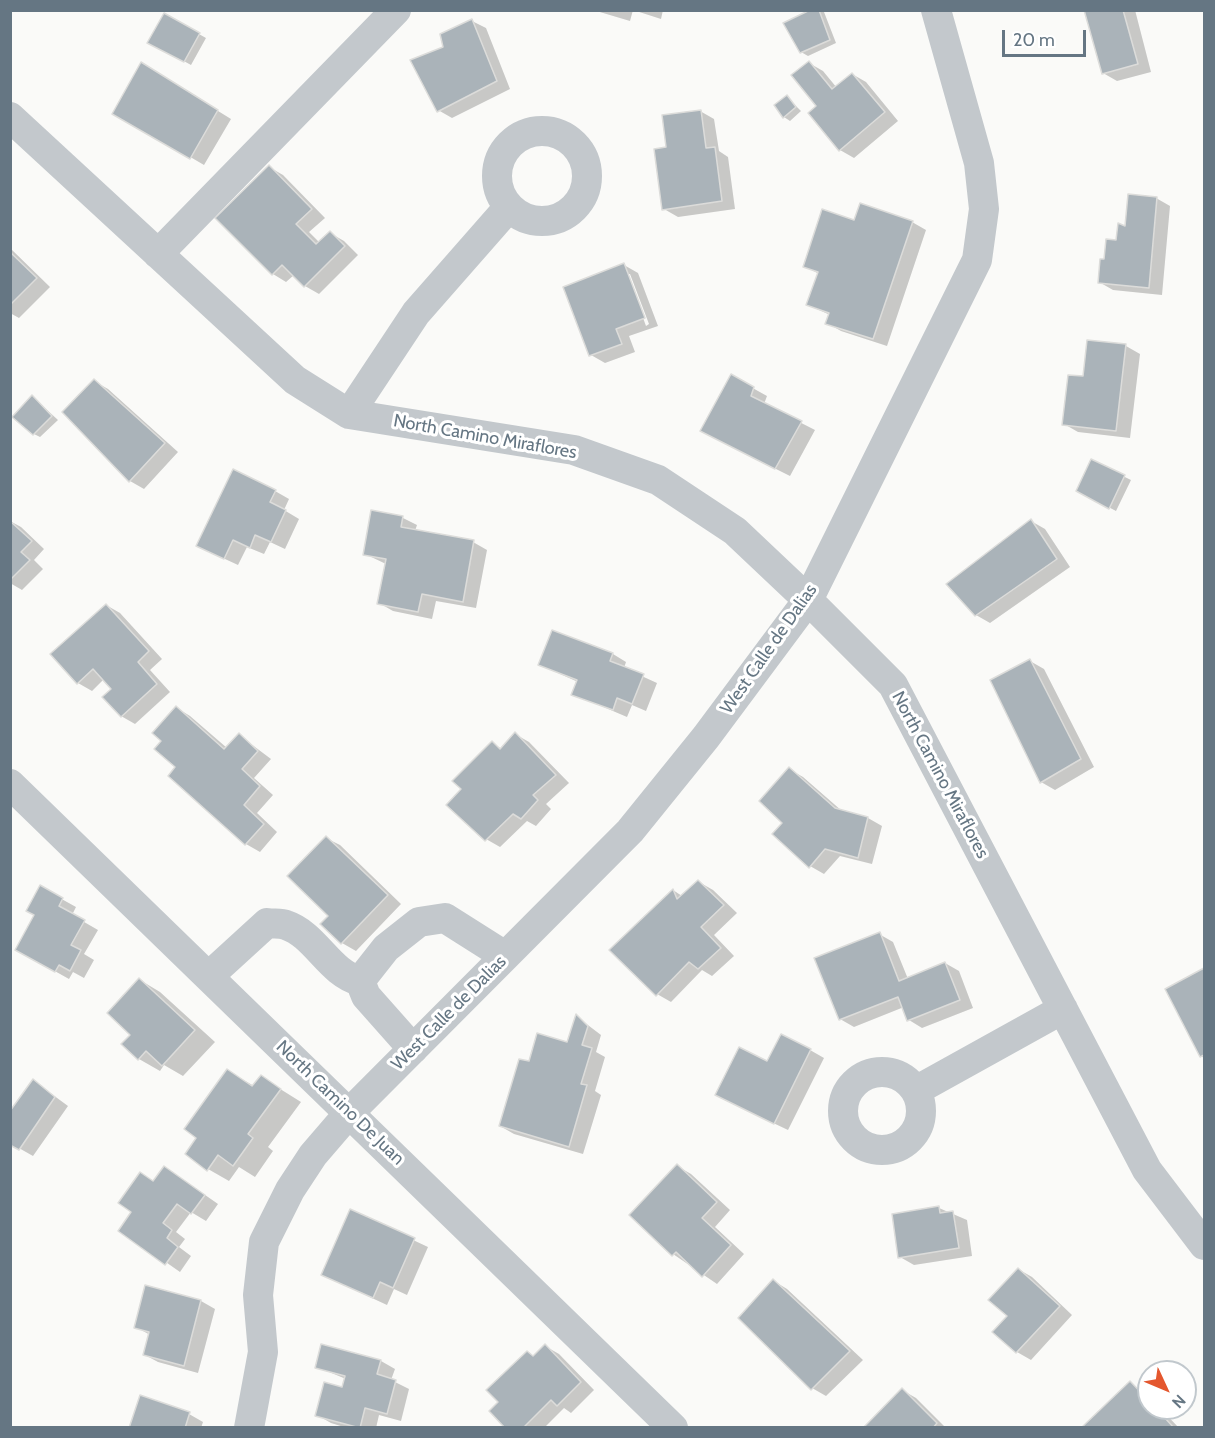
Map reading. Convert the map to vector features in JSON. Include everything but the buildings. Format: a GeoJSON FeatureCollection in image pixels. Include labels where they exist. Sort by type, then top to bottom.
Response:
{"type":"FeatureCollection","features":[{"type":"Feature","properties":{"kind":"street"},"geometry":{"type":"LineString","coordinates":[[158,254],[396,10]]}},
{"type":"Feature","properties":{"kind":"street","name":"West Calle de Dalias"},"geometry":{"type":"LineString","coordinates":[[350,1112],[630,831],[706,737],[808,600],[977,260],[984,210],[980,163],[936,10]]}},
{"type":"Feature","properties":{"kind":"street","name":"North Camino Miraflores"},"geometry":{"type":"LineString","coordinates":[[10,117],[295,380],[349,414],[574,450],[658,480],[735,531],[808,600],[893,686],[1147,1170],[1204,1245]]}},
{"type":"Feature","properties":{"kind":"street"},"geometry":{"type":"LineString","coordinates":[[349,414],[416,313],[509,207]]}},
{"type":"Feature","properties":{"kind":"street","name":"North Camino De Juan"},"geometry":{"type":"LineString","coordinates":[[16,802],[208,976],[350,1112],[669,1426]]}},
{"type":"Feature","properties":{"kind":"street"},"geometry":{"type":"LineString","coordinates":[[360,981],[386,948],[419,922],[445,918],[505,956]]}},
{"type":"Feature","properties":{"kind":"street"},"geometry":{"type":"LineString","coordinates":[[208,976],[267,924],[286,924],[308,940],[347,978],[360,981]]}},
{"type":"Feature","properties":{"kind":"street"},"geometry":{"type":"LineString","coordinates":[[360,981],[366,996],[413,1049]]}},
{"type":"Feature","properties":{"kind":"street"},"geometry":{"type":"LineString","coordinates":[[917,1090],[1063,1009]]}},
{"type":"Feature","properties":{"kind":"street"},"geometry":{"type":"LineString","coordinates":[[249,1428],[263,1352],[258,1294],[264,1242],[290,1190],[313,1155],[350,1112]]}}]}
